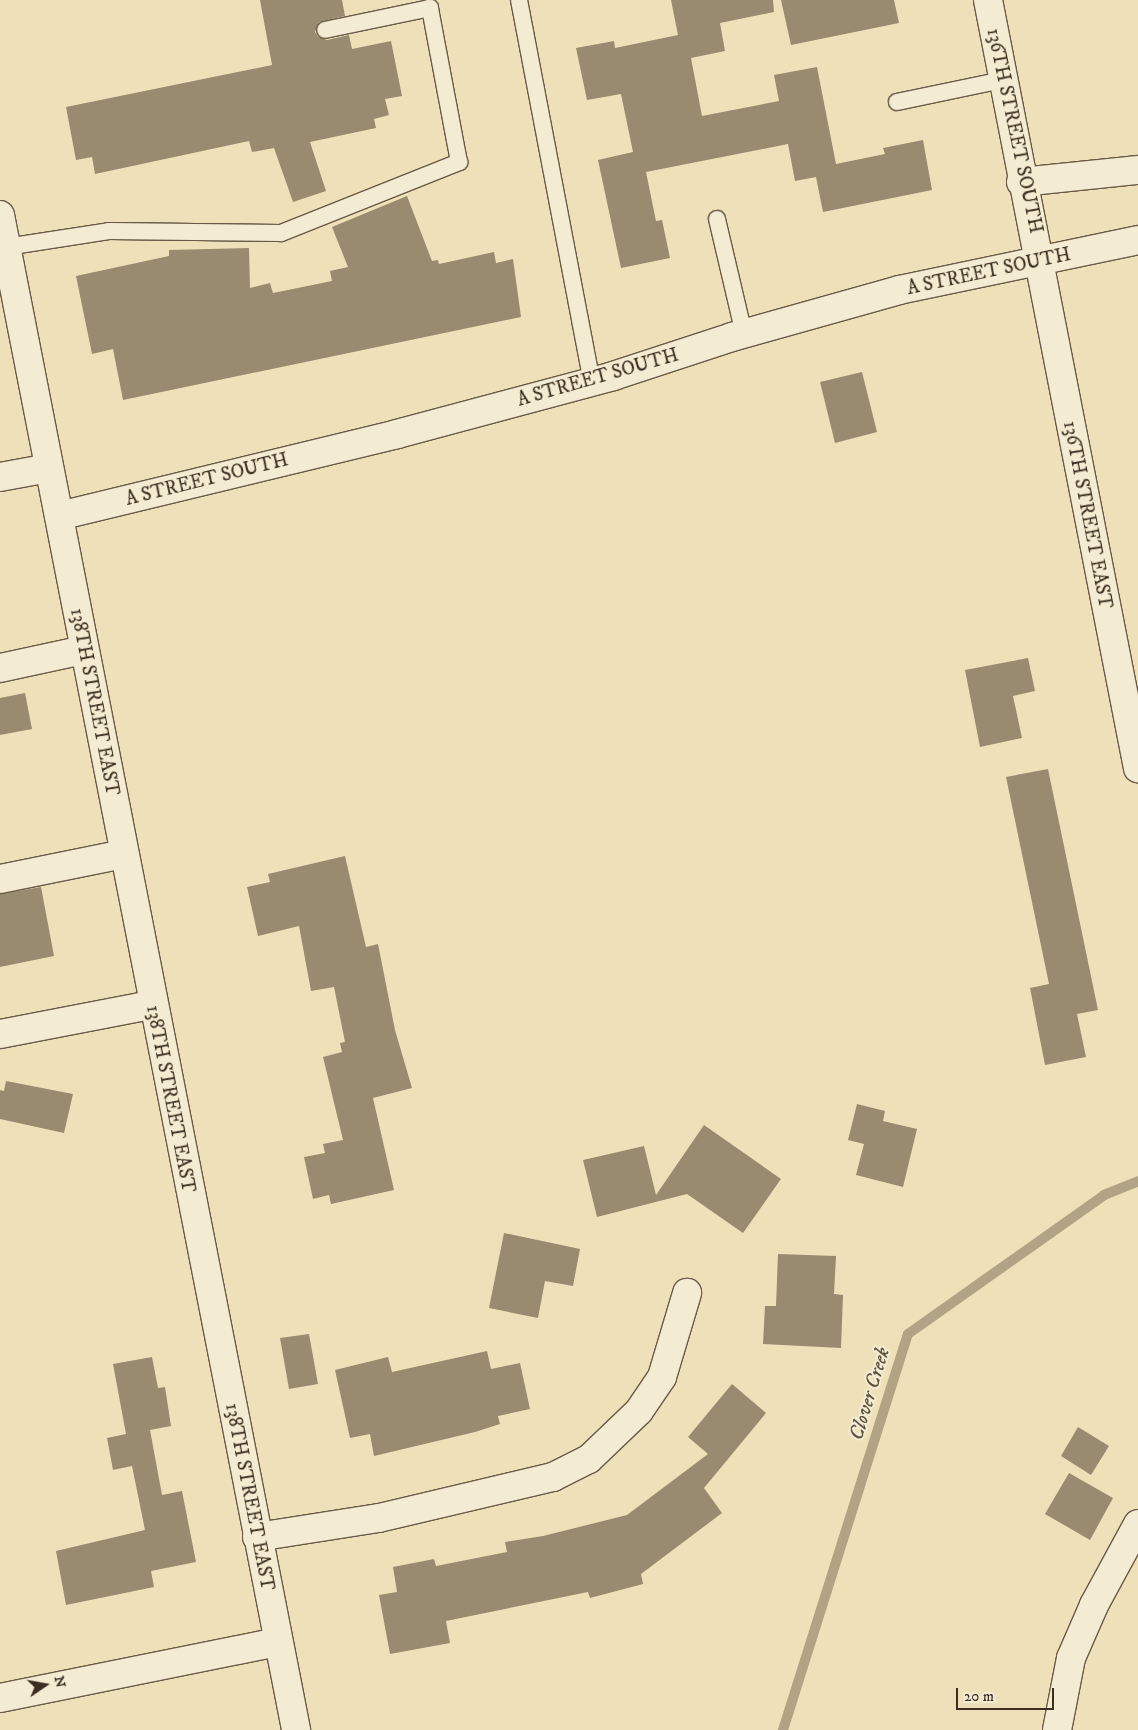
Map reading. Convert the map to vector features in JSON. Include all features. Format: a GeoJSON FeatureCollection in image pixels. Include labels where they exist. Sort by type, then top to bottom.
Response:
{"type":"FeatureCollection","features":[{"type":"Feature","properties":{"kind":"street","name":"136TH STREET SOUTH"},"geometry":{"type":"LineString","coordinates":[[988,0],[1021,182],[1042,261]]}},
{"type":"Feature","properties":{"kind":"street"},"geometry":{"type":"LineString","coordinates":[[1021,182],[1138,170]]}},
{"type":"Feature","properties":{"kind":"street","name":"138TH STREET EAST"},"geometry":{"type":"LineString","coordinates":[[0,215],[124,854],[151,1005],[296,1730]]}},
{"type":"Feature","properties":{"kind":"street","name":"A STREET SOUTH"},"geometry":{"type":"LineString","coordinates":[[58,516],[398,434],[592,381],[744,334],[900,290],[1138,240]]}},
{"type":"Feature","properties":{"kind":"street","name":"136TH STREET EAST"},"geometry":{"type":"LineString","coordinates":[[1042,261],[1080,484],[1138,768]]}},
{"type":"Feature","properties":{"kind":"street"},"geometry":{"type":"LineString","coordinates":[[0,477],[50,468]]}},
{"type":"Feature","properties":{"kind":"street"},"geometry":{"type":"LineString","coordinates":[[0,668],[83,650]]}},
{"type":"Feature","properties":{"kind":"street"},"geometry":{"type":"LineString","coordinates":[[0,878],[124,854]]}},
{"type":"Feature","properties":{"kind":"street"},"geometry":{"type":"LineString","coordinates":[[0,1034],[151,1005]]}},
{"type":"Feature","properties":{"kind":"street"},"geometry":{"type":"LineString","coordinates":[[257,1537],[379,1518],[553,1477],[590,1459],[639,1411],[662,1376],[687,1294]]}},
{"type":"Feature","properties":{"kind":"street"},"geometry":{"type":"LineString","coordinates":[[1057,1730],[1071,1658],[1094,1605],[1138,1524]]}},
{"type":"Feature","properties":{"kind":"street"},"geometry":{"type":"LineString","coordinates":[[0,1698],[278,1642]]}},
{"type":"Feature","properties":{"kind":"lane"},"geometry":{"type":"LineString","coordinates":[[519,0],[592,381]]}},
{"type":"Feature","properties":{"kind":"lane"},"geometry":{"type":"LineString","coordinates":[[6,247],[109,231],[281,233],[458,162],[430,8],[325,30]]}},
{"type":"Feature","properties":{"kind":"lane"},"geometry":{"type":"LineString","coordinates":[[897,102],[1002,80]]}},
{"type":"Feature","properties":{"kind":"lane"},"geometry":{"type":"LineString","coordinates":[[717,219],[744,334]]}},
{"type":"Feature","properties":{"kind":"building"},"geometry":{"type":"Polygon","coordinates":[[[260,0],[342,0],[345,16],[319,22],[315,32],[318,37],[327,40],[349,35],[352,49],[391,41],[402,96],[385,99],[389,115],[374,119],[376,128],[310,142],[326,191],[293,202],[274,148],[252,152],[249,141],[95,174],[92,157],[76,160],[66,107],[272,65],[260,0]]]}},
{"type":"Feature","properties":{"kind":"building"},"geometry":{"type":"Polygon","coordinates":[[[671,0],[773,0],[774,12],[720,23],[725,51],[691,58],[702,116],[779,101],[774,75],[817,67],[836,164],[885,154],[883,148],[923,140],[932,190],[823,212],[816,177],[795,181],[788,144],[646,172],[656,221],[662,220],[670,258],[621,268],[598,160],[633,152],[621,94],[587,100],[576,48],[614,41],[615,48],[678,35],[671,0]]]}},
{"type":"Feature","properties":{"kind":"building"},"geometry":{"type":"Polygon","coordinates":[[[781,0],[894,0],[899,23],[791,45],[781,0]]]}},
{"type":"Feature","properties":{"kind":"building"},"geometry":{"type":"Polygon","coordinates":[[[407,196],[432,261],[438,260],[439,264],[494,252],[496,263],[513,259],[521,317],[123,400],[113,349],[92,354],[76,276],[169,256],[169,250],[249,248],[250,288],[270,283],[273,293],[332,281],[330,271],[348,267],[332,227],[407,196]]]}},
{"type":"Feature","properties":{"kind":"building"},"geometry":{"type":"Polygon","coordinates":[[[862,372],[877,432],[835,443],[820,382],[862,372]]]}},
{"type":"Feature","properties":{"kind":"building"},"geometry":{"type":"Polygon","coordinates":[[[1028,658],[1035,691],[1013,696],[1022,738],[980,747],[965,670],[1028,658]]]}},
{"type":"Feature","properties":{"kind":"building"},"geometry":{"type":"Polygon","coordinates":[[[25,693],[32,729],[0,735],[0,698],[25,693]]]}},
{"type":"Feature","properties":{"kind":"building"},"geometry":{"type":"Polygon","coordinates":[[[1048,769],[1098,1010],[1077,1014],[1086,1057],[1045,1065],[1030,988],[1049,984],[1006,777],[1048,769]]]}},
{"type":"Feature","properties":{"kind":"building"},"geometry":{"type":"Polygon","coordinates":[[[345,856],[366,947],[378,944],[395,1030],[412,1088],[373,1098],[394,1190],[331,1204],[329,1195],[313,1199],[304,1157],[325,1153],[323,1144],[343,1140],[323,1057],[342,1052],[340,1043],[345,1042],[334,987],[311,991],[299,926],[258,936],[247,887],[270,882],[268,874],[345,856]]]}},
{"type":"Feature","properties":{"kind":"building"},"geometry":{"type":"Polygon","coordinates":[[[41,887],[54,956],[0,967],[0,894],[41,887]]]}},
{"type":"Feature","properties":{"kind":"building"},"geometry":{"type":"Polygon","coordinates":[[[6,1081],[73,1094],[64,1133],[0,1119],[0,1090],[4,1091],[6,1081]]]}},
{"type":"Feature","properties":{"kind":"building"},"geometry":{"type":"Polygon","coordinates":[[[857,1104],[885,1111],[883,1121],[917,1129],[903,1187],[856,1175],[864,1144],[848,1140],[857,1104]]]}},
{"type":"Feature","properties":{"kind":"building"},"geometry":{"type":"Polygon","coordinates":[[[704,1125],[781,1179],[743,1233],[687,1194],[597,1217],[583,1160],[644,1146],[656,1195],[704,1125]]]}},
{"type":"Feature","properties":{"kind":"building"},"geometry":{"type":"Polygon","coordinates":[[[504,1233],[580,1249],[573,1286],[545,1281],[538,1318],[489,1308],[504,1233]]]}},
{"type":"Feature","properties":{"kind":"building"},"geometry":{"type":"Polygon","coordinates":[[[778,1254],[836,1256],[834,1294],[843,1295],[841,1348],[763,1344],[765,1306],[776,1306],[778,1254]]]}},
{"type":"Feature","properties":{"kind":"building"},"geometry":{"type":"Polygon","coordinates":[[[309,1334],[318,1384],[289,1389],[280,1338],[309,1334]]]}},
{"type":"Feature","properties":{"kind":"building"},"geometry":{"type":"Polygon","coordinates":[[[487,1351],[491,1369],[520,1363],[530,1409],[498,1416],[500,1424],[475,1432],[374,1456],[370,1434],[350,1438],[335,1370],[388,1357],[392,1372],[487,1351]]]}},
{"type":"Feature","properties":{"kind":"building"},"geometry":{"type":"Polygon","coordinates":[[[152,1357],[158,1388],[165,1387],[171,1426],[150,1430],[162,1495],[182,1491],[196,1562],[151,1571],[154,1587],[66,1605],[56,1551],[145,1530],[132,1466],[113,1470],[107,1438],[126,1434],[113,1364],[152,1357]]]}},
{"type":"Feature","properties":{"kind":"building"},"geometry":{"type":"Polygon","coordinates":[[[732,1384],[766,1413],[704,1488],[722,1513],[641,1574],[643,1584],[590,1598],[588,1592],[446,1621],[450,1643],[390,1654],[379,1595],[397,1592],[393,1567],[434,1559],[436,1566],[507,1552],[505,1542],[543,1536],[627,1515],[708,1454],[688,1437],[732,1384]]]}},
{"type":"Feature","properties":{"kind":"building"},"geometry":{"type":"Polygon","coordinates":[[[1078,1427],[1109,1446],[1091,1475],[1061,1456],[1078,1427]]]}},
{"type":"Feature","properties":{"kind":"building"},"geometry":{"type":"Polygon","coordinates":[[[1069,1473],[1113,1498],[1090,1540],[1045,1514],[1069,1473]]]}},
{"type":"Feature","properties":{"kind":"waterway","name":"Clover Creek"},"geometry":{"type":"LineString","coordinates":[[783,1730],[908,1334],[1104,1195],[1138,1181]]}}]}
